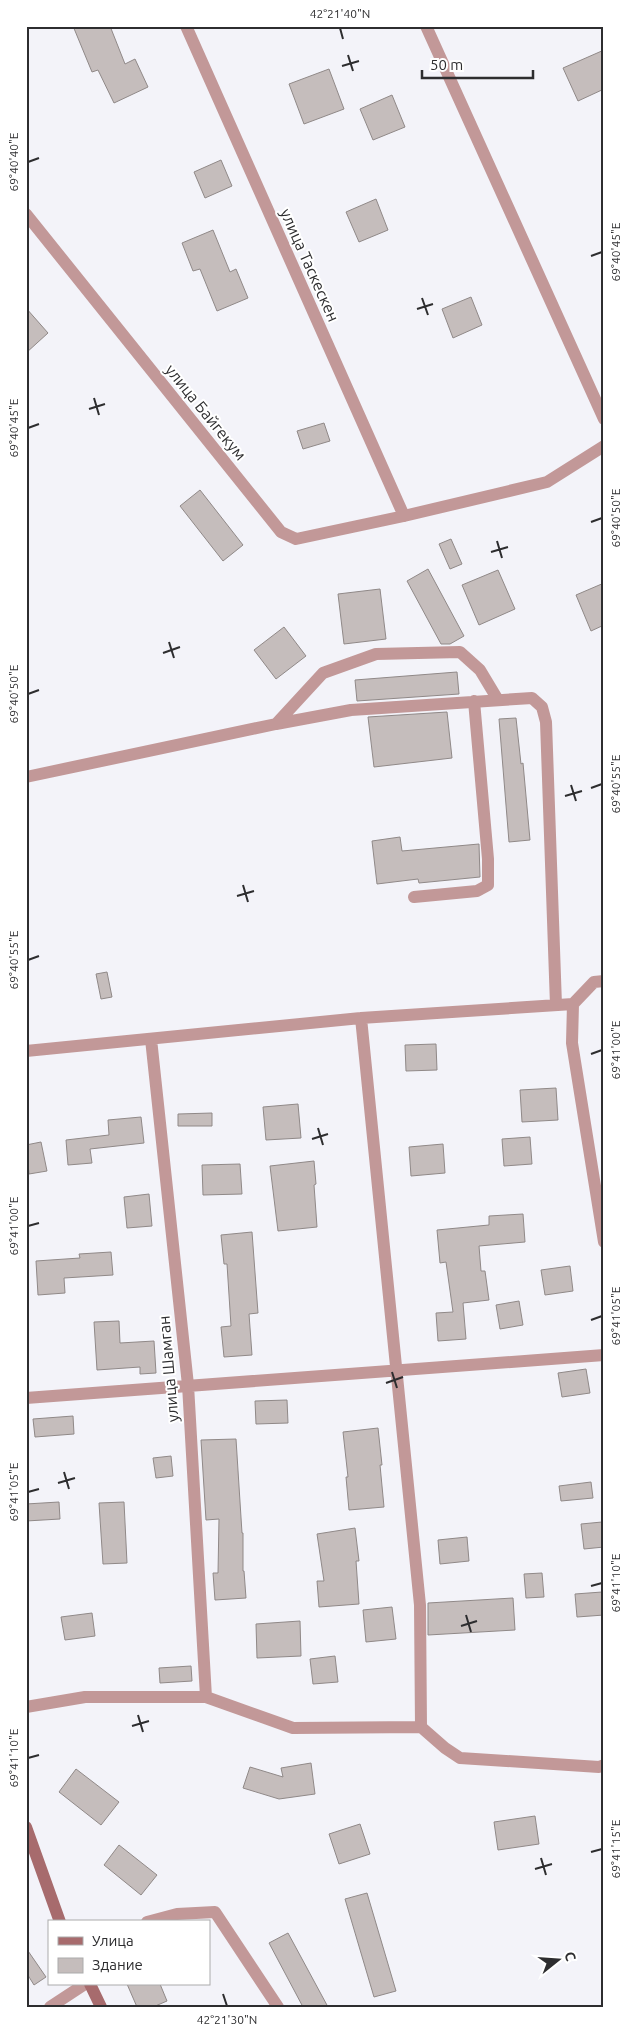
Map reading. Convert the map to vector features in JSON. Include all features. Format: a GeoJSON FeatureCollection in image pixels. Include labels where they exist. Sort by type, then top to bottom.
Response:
{"type":"FeatureCollection","features":[{"type":"Feature","properties":{"kind":"main road"},"geometry":{"type":"LineString","coordinates":[[26,1827],[59,1920]]}},
{"type":"Feature","properties":{"kind":"main road"},"geometry":{"type":"LineString","coordinates":[[91,1986],[101,2007]]}},
{"type":"Feature","properties":{"kind":"street","name":"улица Таскескен"},"geometry":{"type":"LineString","coordinates":[[186,26],[404,516]]}},
{"type":"Feature","properties":{"kind":"street"},"geometry":{"type":"LineString","coordinates":[[426,26],[604,419]]}},
{"type":"Feature","properties":{"kind":"street","name":"улица Байгекум"},"geometry":{"type":"LineString","coordinates":[[26,214],[282,532],[296,539],[404,516],[546,482],[604,446]]}},
{"type":"Feature","properties":{"kind":"street"},"geometry":{"type":"LineString","coordinates":[[276,724],[322,673],[376,654],[460,652],[480,670],[498,700]]}},
{"type":"Feature","properties":{"kind":"street"},"geometry":{"type":"LineString","coordinates":[[26,777],[351,710],[532,698],[542,707],[546,722],[556,1005]]}},
{"type":"Feature","properties":{"kind":"street"},"geometry":{"type":"LineString","coordinates":[[414,897],[477,891],[488,885],[488,859],[474,701]]}},
{"type":"Feature","properties":{"kind":"street"},"geometry":{"type":"LineString","coordinates":[[604,981],[594,982],[573,1004],[572,1043],[604,1242]]}},
{"type":"Feature","properties":{"kind":"street"},"geometry":{"type":"LineString","coordinates":[[26,1051],[361,1018],[573,1004]]}},
{"type":"Feature","properties":{"kind":"street"},"geometry":{"type":"LineString","coordinates":[[361,1018],[420,1606],[421,1727]]}},
{"type":"Feature","properties":{"kind":"street","name":"улица Шамган"},"geometry":{"type":"LineString","coordinates":[[151,1039],[188,1385],[206,1697]]}},
{"type":"Feature","properties":{"kind":"street"},"geometry":{"type":"LineString","coordinates":[[26,1398],[604,1355]]}},
{"type":"Feature","properties":{"kind":"street"},"geometry":{"type":"LineString","coordinates":[[26,1707],[85,1697],[206,1697],[293,1728],[421,1727],[445,1748],[460,1758],[599,1767],[604,1765]]}},
{"type":"Feature","properties":{"kind":"street"},"geometry":{"type":"LineString","coordinates":[[154,1920],[177,1914],[215,1912],[278,2007]]}},
{"type":"Feature","properties":{"kind":"street"},"geometry":{"type":"LineString","coordinates":[[50,2007],[82,1986]]}},
{"type":"Feature","properties":{"kind":"building"},"geometry":{"type":"Polygon","coordinates":[[[73,26],[110,26],[125,64],[135,59],[148,87],[114,103],[98,70],[92,72],[73,26]]]}},
{"type":"Feature","properties":{"kind":"building"},"geometry":{"type":"Polygon","coordinates":[[[604,50],[604,89],[578,101],[563,68],[604,50]]]}},
{"type":"Feature","properties":{"kind":"building"},"geometry":{"type":"Polygon","coordinates":[[[329,69],[344,109],[304,124],[289,84],[329,69]]]}},
{"type":"Feature","properties":{"kind":"building"},"geometry":{"type":"Polygon","coordinates":[[[392,95],[405,127],[373,140],[360,109],[392,95]]]}},
{"type":"Feature","properties":{"kind":"building"},"geometry":{"type":"Polygon","coordinates":[[[221,160],[232,186],[205,198],[194,172],[221,160]]]}},
{"type":"Feature","properties":{"kind":"building"},"geometry":{"type":"Polygon","coordinates":[[[376,199],[388,230],[359,242],[346,212],[376,199]]]}},
{"type":"Feature","properties":{"kind":"building"},"geometry":{"type":"Polygon","coordinates":[[[213,230],[230,272],[236,269],[248,298],[217,311],[200,269],[193,271],[182,243],[213,230]]]}},
{"type":"Feature","properties":{"kind":"building"},"geometry":{"type":"Polygon","coordinates":[[[471,297],[482,325],[453,338],[442,309],[471,297]]]}},
{"type":"Feature","properties":{"kind":"building"},"geometry":{"type":"Polygon","coordinates":[[[26,308],[48,333],[26,353],[26,308]]]}},
{"type":"Feature","properties":{"kind":"building"},"geometry":{"type":"Polygon","coordinates":[[[324,423],[330,441],[303,449],[297,431],[324,423]]]}},
{"type":"Feature","properties":{"kind":"building"},"geometry":{"type":"Polygon","coordinates":[[[200,490],[243,545],[223,561],[180,506],[200,490]]]}},
{"type":"Feature","properties":{"kind":"building"},"geometry":{"type":"Polygon","coordinates":[[[451,539],[462,564],[450,569],[439,544],[451,539]]]}},
{"type":"Feature","properties":{"kind":"building"},"geometry":{"type":"Polygon","coordinates":[[[428,569],[464,636],[450,644],[441,644],[407,581],[428,569]]]}},
{"type":"Feature","properties":{"kind":"building"},"geometry":{"type":"Polygon","coordinates":[[[498,570],[515,609],[479,625],[462,585],[498,570]]]}},
{"type":"Feature","properties":{"kind":"building"},"geometry":{"type":"Polygon","coordinates":[[[604,583],[604,625],[591,631],[576,595],[604,583]]]}},
{"type":"Feature","properties":{"kind":"building"},"geometry":{"type":"Polygon","coordinates":[[[380,589],[386,639],[344,644],[338,594],[380,589]]]}},
{"type":"Feature","properties":{"kind":"building"},"geometry":{"type":"Polygon","coordinates":[[[284,627],[306,656],[276,679],[254,650],[284,627]]]}},
{"type":"Feature","properties":{"kind":"building"},"geometry":{"type":"Polygon","coordinates":[[[457,672],[459,694],[357,701],[355,680],[457,672]]]}},
{"type":"Feature","properties":{"kind":"building"},"geometry":{"type":"Polygon","coordinates":[[[447,712],[452,758],[374,767],[368,717],[447,712]]]}},
{"type":"Feature","properties":{"kind":"building"},"geometry":{"type":"Polygon","coordinates":[[[516,718],[521,764],[523,763],[530,840],[509,842],[499,719],[516,718]]]}},
{"type":"Feature","properties":{"kind":"building"},"geometry":{"type":"Polygon","coordinates":[[[400,837],[402,851],[479,844],[480,877],[419,883],[418,879],[377,884],[372,841],[400,837]]]}},
{"type":"Feature","properties":{"kind":"building"},"geometry":{"type":"Polygon","coordinates":[[[107,972],[112,997],[101,999],[96,974],[107,972]]]}},
{"type":"Feature","properties":{"kind":"building"},"geometry":{"type":"Polygon","coordinates":[[[436,1044],[437,1070],[406,1071],[405,1045],[436,1044]]]}},
{"type":"Feature","properties":{"kind":"building"},"geometry":{"type":"Polygon","coordinates":[[[556,1088],[558,1120],[522,1122],[520,1090],[556,1088]]]}},
{"type":"Feature","properties":{"kind":"building"},"geometry":{"type":"Polygon","coordinates":[[[298,1104],[301,1138],[266,1140],[263,1107],[298,1104]]]}},
{"type":"Feature","properties":{"kind":"building"},"geometry":{"type":"Polygon","coordinates":[[[212,1113],[212,1126],[178,1126],[178,1114],[212,1113]]]}},
{"type":"Feature","properties":{"kind":"building"},"geometry":{"type":"Polygon","coordinates":[[[141,1117],[144,1143],[90,1149],[92,1163],[68,1165],[66,1140],[109,1135],[108,1120],[141,1117]]]}},
{"type":"Feature","properties":{"kind":"building"},"geometry":{"type":"Polygon","coordinates":[[[530,1137],[532,1164],[504,1166],[502,1139],[530,1137]]]}},
{"type":"Feature","properties":{"kind":"building"},"geometry":{"type":"Polygon","coordinates":[[[41,1142],[47,1171],[29,1174],[26,1145],[41,1142]]]}},
{"type":"Feature","properties":{"kind":"building"},"geometry":{"type":"Polygon","coordinates":[[[443,1144],[445,1173],[411,1176],[409,1147],[443,1144]]]}},
{"type":"Feature","properties":{"kind":"building"},"geometry":{"type":"Polygon","coordinates":[[[314,1161],[317,1227],[278,1231],[270,1166],[314,1161]]]}},
{"type":"Feature","properties":{"kind":"building"},"geometry":{"type":"Polygon","coordinates":[[[240,1164],[242,1194],[203,1195],[202,1165],[240,1164]]]}},
{"type":"Feature","properties":{"kind":"building"},"geometry":{"type":"Polygon","coordinates":[[[149,1194],[152,1226],[127,1228],[124,1197],[149,1194]]]}},
{"type":"Feature","properties":{"kind":"building"},"geometry":{"type":"Polygon","coordinates":[[[523,1214],[525,1242],[479,1246],[481,1271],[485,1271],[489,1300],[463,1303],[466,1339],[438,1341],[436,1313],[453,1312],[446,1262],[440,1263],[437,1230],[489,1225],[489,1216],[523,1214]]]}},
{"type":"Feature","properties":{"kind":"building"},"geometry":{"type":"Polygon","coordinates":[[[252,1232],[258,1313],[249,1314],[252,1355],[224,1357],[221,1327],[231,1326],[227,1264],[224,1264],[221,1235],[252,1232]]]}},
{"type":"Feature","properties":{"kind":"building"},"geometry":{"type":"Polygon","coordinates":[[[111,1252],[113,1275],[64,1278],[65,1293],[38,1295],[36,1261],[80,1258],[79,1254],[111,1252]]]}},
{"type":"Feature","properties":{"kind":"building"},"geometry":{"type":"Polygon","coordinates":[[[570,1266],[573,1291],[545,1295],[541,1270],[570,1266]]]}},
{"type":"Feature","properties":{"kind":"building"},"geometry":{"type":"Polygon","coordinates":[[[519,1301],[523,1325],[500,1329],[496,1305],[519,1301]]]}},
{"type":"Feature","properties":{"kind":"building"},"geometry":{"type":"Polygon","coordinates":[[[119,1321],[120,1343],[154,1341],[156,1373],[140,1374],[140,1367],[97,1370],[94,1322],[119,1321]]]}},
{"type":"Feature","properties":{"kind":"building"},"geometry":{"type":"Polygon","coordinates":[[[586,1369],[590,1393],[562,1397],[558,1373],[586,1369]]]}},
{"type":"Feature","properties":{"kind":"building"},"geometry":{"type":"Polygon","coordinates":[[[287,1400],[288,1423],[256,1424],[255,1401],[287,1400]]]}},
{"type":"Feature","properties":{"kind":"building"},"geometry":{"type":"Polygon","coordinates":[[[73,1416],[74,1434],[35,1437],[33,1419],[73,1416]]]}},
{"type":"Feature","properties":{"kind":"building"},"geometry":{"type":"Polygon","coordinates":[[[378,1428],[384,1507],[349,1510],[346,1477],[348,1477],[343,1432],[378,1428]]]}},
{"type":"Feature","properties":{"kind":"building"},"geometry":{"type":"Polygon","coordinates":[[[236,1439],[246,1598],[215,1600],[213,1573],[218,1573],[219,1519],[206,1520],[201,1440],[236,1439]]]}},
{"type":"Feature","properties":{"kind":"building"},"geometry":{"type":"Polygon","coordinates":[[[171,1456],[173,1476],[156,1478],[153,1458],[171,1456]]]}},
{"type":"Feature","properties":{"kind":"building"},"geometry":{"type":"Polygon","coordinates":[[[591,1482],[593,1498],[561,1501],[559,1486],[591,1482]]]}},
{"type":"Feature","properties":{"kind":"building"},"geometry":{"type":"Polygon","coordinates":[[[59,1502],[60,1519],[26,1521],[26,1504],[59,1502]]]}},
{"type":"Feature","properties":{"kind":"building"},"geometry":{"type":"Polygon","coordinates":[[[124,1502],[127,1563],[103,1564],[99,1503],[124,1502]]]}},
{"type":"Feature","properties":{"kind":"building"},"geometry":{"type":"Polygon","coordinates":[[[602,1522],[604,1547],[584,1549],[581,1524],[602,1522]]]}},
{"type":"Feature","properties":{"kind":"building"},"geometry":{"type":"Polygon","coordinates":[[[355,1528],[359,1561],[356,1561],[359,1604],[319,1607],[317,1581],[324,1581],[317,1534],[355,1528]]]}},
{"type":"Feature","properties":{"kind":"building"},"geometry":{"type":"Polygon","coordinates":[[[467,1537],[469,1561],[440,1564],[438,1540],[467,1537]]]}},
{"type":"Feature","properties":{"kind":"building"},"geometry":{"type":"Polygon","coordinates":[[[542,1573],[544,1597],[526,1598],[524,1574],[542,1573]]]}},
{"type":"Feature","properties":{"kind":"building"},"geometry":{"type":"Polygon","coordinates":[[[602,1592],[604,1615],[577,1617],[575,1594],[602,1592]]]}},
{"type":"Feature","properties":{"kind":"building"},"geometry":{"type":"Polygon","coordinates":[[[513,1598],[515,1630],[428,1635],[428,1603],[513,1598]]]}},
{"type":"Feature","properties":{"kind":"building"},"geometry":{"type":"Polygon","coordinates":[[[392,1607],[396,1639],[366,1642],[363,1610],[392,1607]]]}},
{"type":"Feature","properties":{"kind":"building"},"geometry":{"type":"Polygon","coordinates":[[[92,1613],[95,1636],[65,1640],[61,1617],[92,1613]]]}},
{"type":"Feature","properties":{"kind":"building"},"geometry":{"type":"Polygon","coordinates":[[[300,1621],[301,1656],[257,1658],[256,1624],[300,1621]]]}},
{"type":"Feature","properties":{"kind":"building"},"geometry":{"type":"Polygon","coordinates":[[[335,1656],[338,1682],[313,1684],[310,1659],[335,1656]]]}},
{"type":"Feature","properties":{"kind":"building"},"geometry":{"type":"Polygon","coordinates":[[[191,1666],[192,1681],[160,1683],[159,1668],[191,1666]]]}},
{"type":"Feature","properties":{"kind":"building"},"geometry":{"type":"Polygon","coordinates":[[[311,1763],[315,1794],[279,1799],[243,1788],[250,1767],[283,1777],[281,1768],[311,1763]]]}},
{"type":"Feature","properties":{"kind":"building"},"geometry":{"type":"Polygon","coordinates":[[[76,1769],[119,1802],[101,1825],[59,1792],[76,1769]]]}},
{"type":"Feature","properties":{"kind":"building"},"geometry":{"type":"Polygon","coordinates":[[[535,1816],[539,1844],[498,1850],[494,1822],[535,1816]]]}},
{"type":"Feature","properties":{"kind":"building"},"geometry":{"type":"Polygon","coordinates":[[[360,1824],[370,1854],[339,1864],[329,1834],[360,1824]]]}},
{"type":"Feature","properties":{"kind":"building"},"geometry":{"type":"Polygon","coordinates":[[[119,1845],[157,1875],[141,1895],[104,1865],[119,1845]]]}},
{"type":"Feature","properties":{"kind":"building"},"geometry":{"type":"Polygon","coordinates":[[[367,1893],[396,1991],[374,1997],[345,1899],[367,1893]]]}},
{"type":"Feature","properties":{"kind":"building"},"geometry":{"type":"Polygon","coordinates":[[[288,1933],[328,2007],[303,2007],[269,1943],[288,1933]]]}},
{"type":"Feature","properties":{"kind":"building"},"geometry":{"type":"Polygon","coordinates":[[[26,1948],[46,1977],[34,1985],[26,1972],[26,1948]]]}},
{"type":"Feature","properties":{"kind":"building"},"geometry":{"type":"Polygon","coordinates":[[[128,1986],[161,1986],[167,2001],[153,2007],[137,2007],[128,1986]]]}}]}
